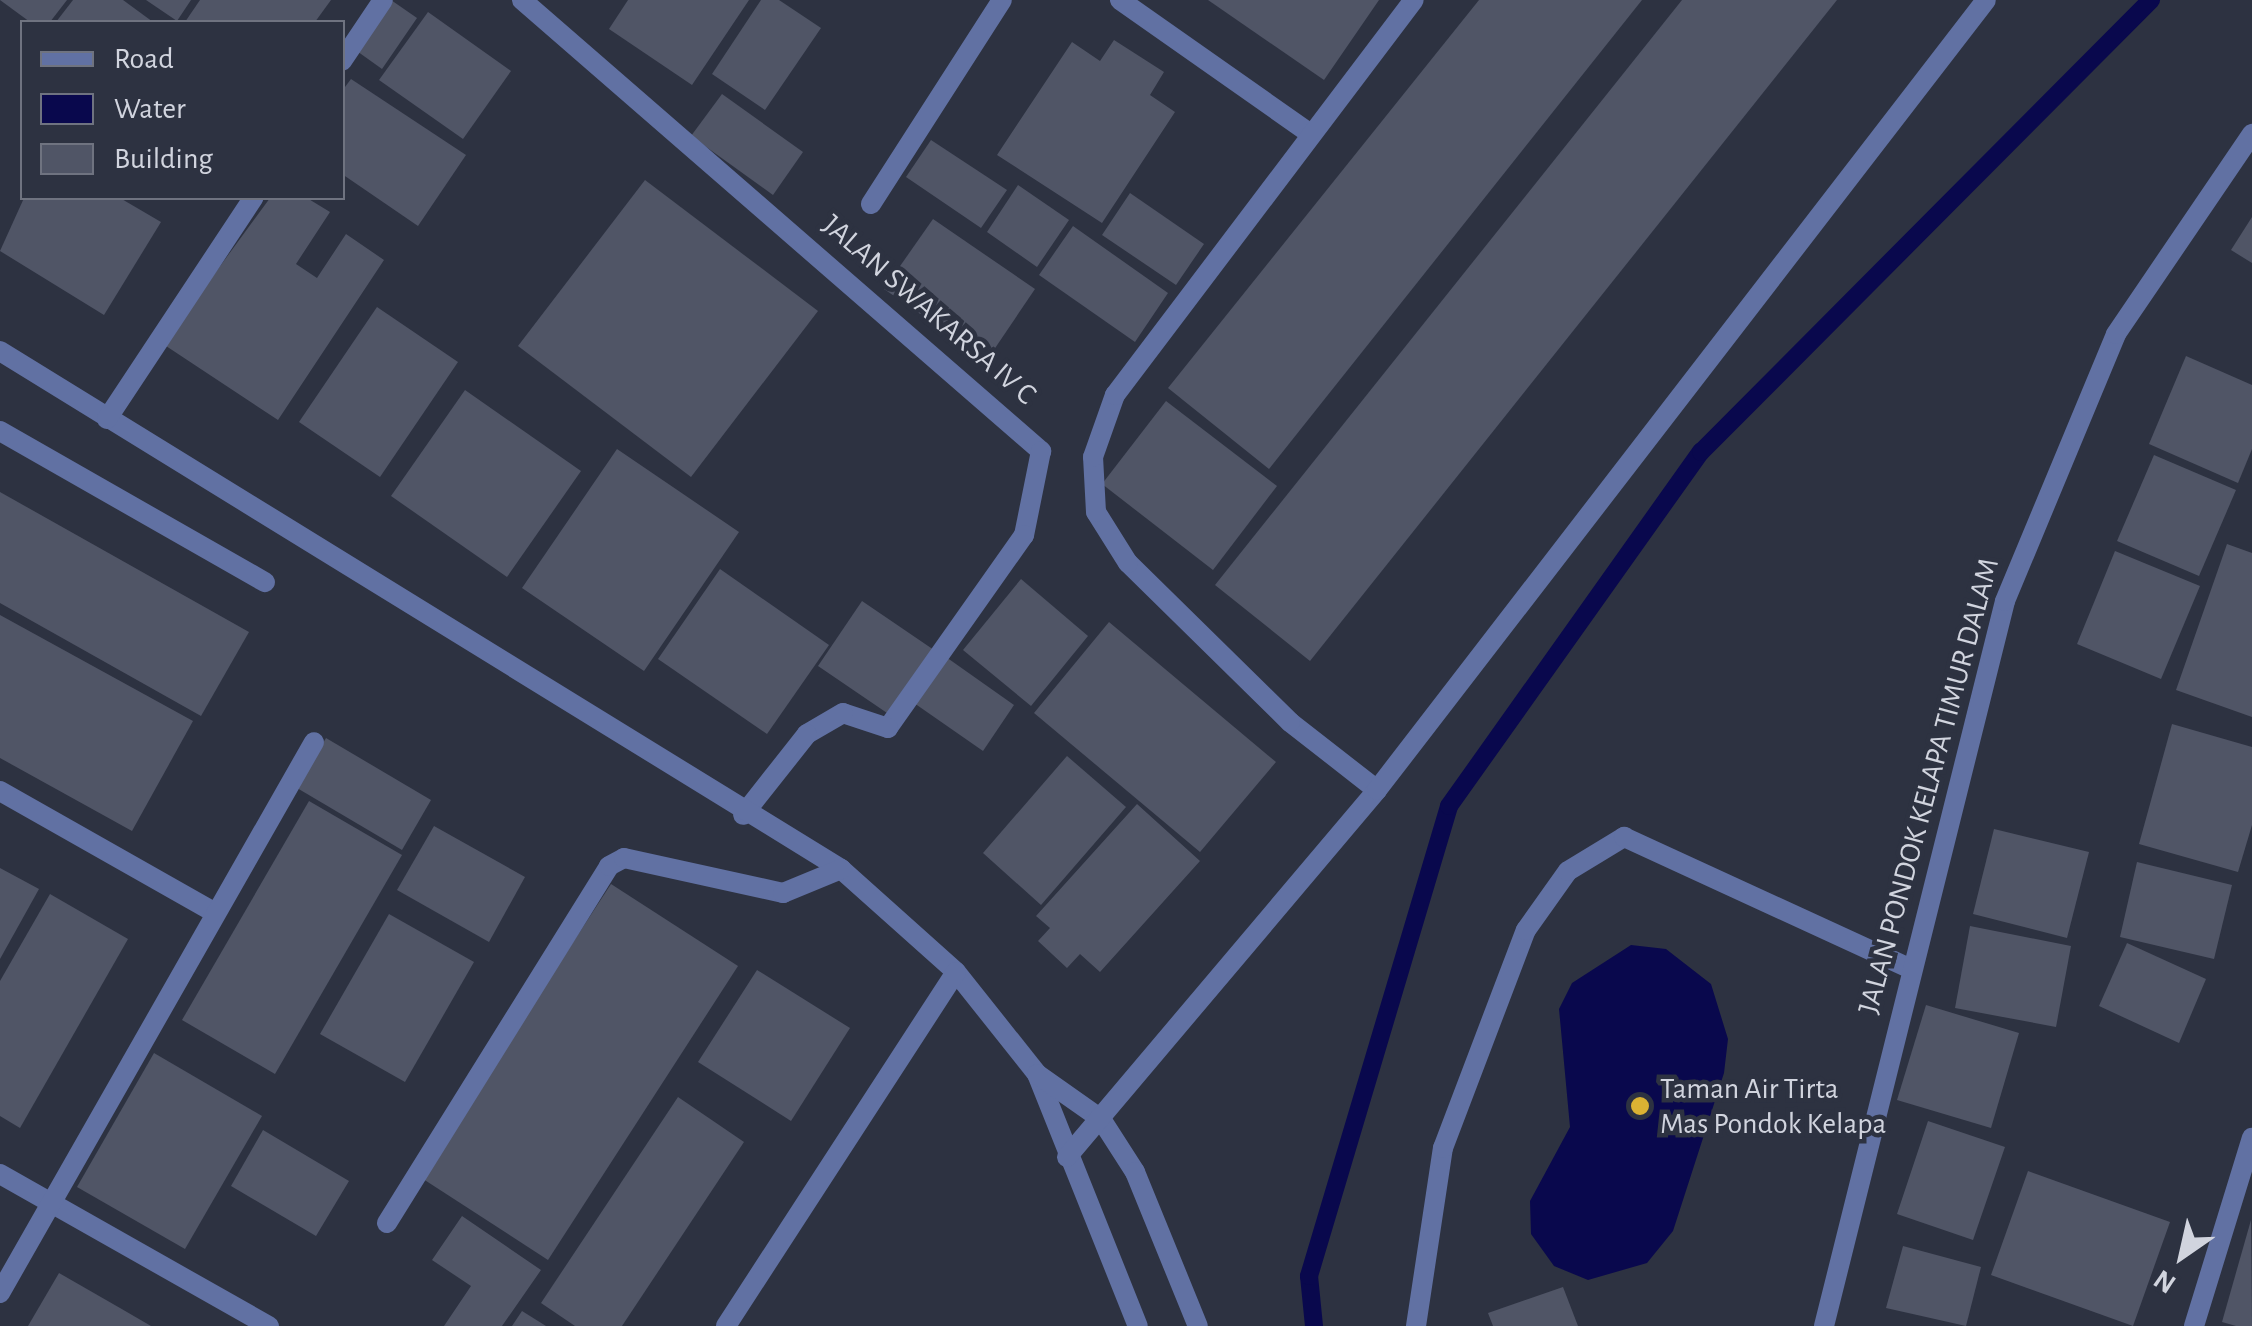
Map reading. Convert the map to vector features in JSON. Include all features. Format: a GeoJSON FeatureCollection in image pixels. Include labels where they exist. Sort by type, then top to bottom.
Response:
{"type":"FeatureCollection","features":[{"type":"Feature","properties":{"kind":"street"},"geometry":{"type":"LineString","coordinates":[[345,57],[383,0]]}},
{"type":"Feature","properties":{"kind":"street","name":"JALAN SWAKARSA IV C"},"geometry":{"type":"LineString","coordinates":[[522,0],[1040,451],[1024,535],[888,728],[843,713],[807,734],[743,815]]}},
{"type":"Feature","properties":{"kind":"street"},"geometry":{"type":"LineString","coordinates":[[871,204],[1002,0]]}},
{"type":"Feature","properties":{"kind":"street"},"geometry":{"type":"LineString","coordinates":[[1120,0],[1308,132]]}},
{"type":"Feature","properties":{"kind":"street"},"geometry":{"type":"LineString","coordinates":[[1377,790],[1290,722],[1128,564],[1096,512],[1093,457],[1115,395],[1308,132],[1414,0]]}},
{"type":"Feature","properties":{"kind":"street"},"geometry":{"type":"LineString","coordinates":[[1068,1158],[1377,790],[1986,0]]}},
{"type":"Feature","properties":{"kind":"street","name":"JALAN PONDOK KELAPA TIMUR DALAM"},"geometry":{"type":"LineString","coordinates":[[1824,1326],[1907,968],[2005,601],[2116,334],[2252,134]]}},
{"type":"Feature","properties":{"kind":"street"},"geometry":{"type":"LineString","coordinates":[[107,419],[252,200]]}},
{"type":"Feature","properties":{"kind":"street"},"geometry":{"type":"LineString","coordinates":[[0,351],[743,815],[841,869],[956,972],[1037,1074],[1101,1119],[1135,1172],[1198,1326]]}},
{"type":"Feature","properties":{"kind":"street"},"geometry":{"type":"LineString","coordinates":[[0,431],[265,582]]}},
{"type":"Feature","properties":{"kind":"street"},"geometry":{"type":"LineString","coordinates":[[0,1293],[54,1203],[210,910],[314,742]]}},
{"type":"Feature","properties":{"kind":"street"},"geometry":{"type":"LineString","coordinates":[[0,791],[210,910]]}},
{"type":"Feature","properties":{"kind":"street"},"geometry":{"type":"LineString","coordinates":[[1416,1326],[1443,1148],[1526,930],[1568,871],[1624,837],[1907,968]]}},
{"type":"Feature","properties":{"kind":"street"},"geometry":{"type":"LineString","coordinates":[[386,1223],[609,866],[624,858],[784,893],[841,869]]}},
{"type":"Feature","properties":{"kind":"street"},"geometry":{"type":"LineString","coordinates":[[726,1326],[956,972]]}},
{"type":"Feature","properties":{"kind":"street"},"geometry":{"type":"LineString","coordinates":[[1037,1074],[1138,1326]]}},
{"type":"Feature","properties":{"kind":"street"},"geometry":{"type":"LineString","coordinates":[[2194,1326],[2251,1144]]}},
{"type":"Feature","properties":{"kind":"street"},"geometry":{"type":"LineString","coordinates":[[0,1174],[269,1326]]}},
{"type":"Feature","properties":{"kind":"water","name":"Taman Air Tirta Mas Pondok Kelapa"},"geometry":{"type":"Polygon","coordinates":[[[1631,945],[1666,949],[1711,984],[1728,1039],[1724,1073],[1673,1231],[1647,1263],[1588,1280],[1554,1266],[1531,1234],[1530,1201],[1570,1127],[1559,1009],[1572,983],[1631,945]]]}},
{"type":"Feature","properties":{"kind":"building"},"geometry":{"type":"Polygon","coordinates":[[[0,0],[67,0],[52,20],[27,20],[0,0]]]}},
{"type":"Feature","properties":{"kind":"building"},"geometry":{"type":"Polygon","coordinates":[[[73,0],[123,0],[150,20],[58,20],[73,0]]]}},
{"type":"Feature","properties":{"kind":"building"},"geometry":{"type":"Polygon","coordinates":[[[146,0],[191,0],[176,20],[146,0]]]}},
{"type":"Feature","properties":{"kind":"building"},"geometry":{"type":"Polygon","coordinates":[[[200,0],[331,0],[316,20],[186,20],[200,0]]]}},
{"type":"Feature","properties":{"kind":"building"},"geometry":{"type":"Polygon","coordinates":[[[391,0],[417,18],[382,69],[354,49],[391,0]]]}},
{"type":"Feature","properties":{"kind":"building"},"geometry":{"type":"Polygon","coordinates":[[[628,0],[749,0],[692,85],[609,29],[628,0]]]}},
{"type":"Feature","properties":{"kind":"building"},"geometry":{"type":"Polygon","coordinates":[[[761,0],[779,0],[821,28],[765,110],[712,74],[761,0]]]}},
{"type":"Feature","properties":{"kind":"building"},"geometry":{"type":"Polygon","coordinates":[[[1208,0],[1379,0],[1324,80],[1208,0]]]}},
{"type":"Feature","properties":{"kind":"building"},"geometry":{"type":"Polygon","coordinates":[[[1479,0],[1642,0],[1269,469],[1168,388],[1479,0]]]}},
{"type":"Feature","properties":{"kind":"building"},"geometry":{"type":"Polygon","coordinates":[[[1682,0],[1837,0],[1310,661],[1215,585],[1682,0]]]}},
{"type":"Feature","properties":{"kind":"building"},"geometry":{"type":"Polygon","coordinates":[[[428,12],[511,71],[463,139],[379,80],[428,12]]]}},
{"type":"Feature","properties":{"kind":"building"},"geometry":{"type":"Polygon","coordinates":[[[1114,40],[1164,72],[1150,95],[1175,112],[1102,223],[997,155],[1072,42],[1100,61],[1114,40]]]}},
{"type":"Feature","properties":{"kind":"building"},"geometry":{"type":"Polygon","coordinates":[[[351,79],[466,155],[418,226],[345,176],[345,87],[351,79]]]}},
{"type":"Feature","properties":{"kind":"building"},"geometry":{"type":"Polygon","coordinates":[[[722,94],[803,152],[773,195],[691,136],[722,94]]]}},
{"type":"Feature","properties":{"kind":"building"},"geometry":{"type":"Polygon","coordinates":[[[931,140],[1007,190],[981,228],[906,177],[931,140]]]}},
{"type":"Feature","properties":{"kind":"building"},"geometry":{"type":"Polygon","coordinates":[[[645,180],[818,311],[691,477],[518,346],[645,180]]]}},
{"type":"Feature","properties":{"kind":"building"},"geometry":{"type":"Polygon","coordinates":[[[1018,185],[1069,220],[1037,267],[987,232],[1018,185]]]}},
{"type":"Feature","properties":{"kind":"building"},"geometry":{"type":"Polygon","coordinates":[[[1130,193],[1204,244],[1176,285],[1102,235],[1130,193]]]}},
{"type":"Feature","properties":{"kind":"building"},"geometry":{"type":"Polygon","coordinates":[[[23,200],[123,200],[161,222],[104,315],[0,251],[23,200]]]}},
{"type":"Feature","properties":{"kind":"building"},"geometry":{"type":"Polygon","coordinates":[[[269,200],[310,200],[330,212],[296,264],[317,278],[346,234],[384,260],[278,420],[163,344],[269,200]]]}},
{"type":"Feature","properties":{"kind":"building"},"geometry":{"type":"Polygon","coordinates":[[[2252,217],[2252,263],[2231,250],[2252,217]]]}},
{"type":"Feature","properties":{"kind":"building"},"geometry":{"type":"Polygon","coordinates":[[[933,219],[1035,289],[987,360],[884,289],[933,219]]]}},
{"type":"Feature","properties":{"kind":"building"},"geometry":{"type":"Polygon","coordinates":[[[1073,226],[1168,293],[1135,342],[1039,275],[1073,226]]]}},
{"type":"Feature","properties":{"kind":"building"},"geometry":{"type":"Polygon","coordinates":[[[377,307],[458,362],[380,477],[299,422],[377,307]]]}},
{"type":"Feature","properties":{"kind":"building"},"geometry":{"type":"Polygon","coordinates":[[[2186,356],[2252,385],[2252,449],[2238,483],[2149,444],[2186,356]]]}},
{"type":"Feature","properties":{"kind":"building"},"geometry":{"type":"Polygon","coordinates":[[[465,390],[581,471],[507,577],[391,496],[465,390]]]}},
{"type":"Feature","properties":{"kind":"building"},"geometry":{"type":"Polygon","coordinates":[[[1166,401],[1277,486],[1213,570],[1102,484],[1166,401]]]}},
{"type":"Feature","properties":{"kind":"building"},"geometry":{"type":"Polygon","coordinates":[[[617,449],[739,532],[644,671],[522,588],[617,449]]]}},
{"type":"Feature","properties":{"kind":"building"},"geometry":{"type":"Polygon","coordinates":[[[2154,455],[2236,490],[2199,576],[2117,541],[2154,455]]]}},
{"type":"Feature","properties":{"kind":"building"},"geometry":{"type":"Polygon","coordinates":[[[0,492],[249,632],[201,716],[0,603],[0,492]]]}},
{"type":"Feature","properties":{"kind":"building"},"geometry":{"type":"Polygon","coordinates":[[[2227,544],[2252,553],[2252,717],[2176,690],[2227,544]]]}},
{"type":"Feature","properties":{"kind":"building"},"geometry":{"type":"Polygon","coordinates":[[[2115,551],[2200,586],[2161,679],[2077,644],[2115,551]]]}},
{"type":"Feature","properties":{"kind":"building"},"geometry":{"type":"Polygon","coordinates":[[[720,569],[829,645],[767,734],[658,659],[720,569]]]}},
{"type":"Feature","properties":{"kind":"building"},"geometry":{"type":"Polygon","coordinates":[[[1021,579],[1088,636],[1031,706],[963,650],[1021,579]]]}},
{"type":"Feature","properties":{"kind":"building"},"geometry":{"type":"Polygon","coordinates":[[[862,601],[934,650],[890,715],[818,666],[862,601]]]}},
{"type":"Feature","properties":{"kind":"building"},"geometry":{"type":"Polygon","coordinates":[[[0,615],[193,721],[132,831],[0,758],[0,615]]]}},
{"type":"Feature","properties":{"kind":"building"},"geometry":{"type":"Polygon","coordinates":[[[1109,622],[1276,762],[1200,852],[1034,713],[1109,622]]]}},
{"type":"Feature","properties":{"kind":"building"},"geometry":{"type":"Polygon","coordinates":[[[946,657],[1014,705],[983,751],[914,703],[946,657]]]}},
{"type":"Feature","properties":{"kind":"building"},"geometry":{"type":"Polygon","coordinates":[[[2172,724],[2252,747],[2252,825],[2238,872],[2139,844],[2172,724]]]}},
{"type":"Feature","properties":{"kind":"building"},"geometry":{"type":"Polygon","coordinates":[[[326,738],[431,800],[402,850],[297,788],[326,738]]]}},
{"type":"Feature","properties":{"kind":"building"},"geometry":{"type":"Polygon","coordinates":[[[1067,756],[1126,807],[1041,905],[983,853],[1067,756]]]}},
{"type":"Feature","properties":{"kind":"building"},"geometry":{"type":"Polygon","coordinates":[[[309,801],[402,855],[275,1074],[182,1020],[309,801]]]}},
{"type":"Feature","properties":{"kind":"building"},"geometry":{"type":"Polygon","coordinates":[[[1137,804],[1200,861],[1100,972],[1080,954],[1067,968],[1038,941],[1050,928],[1036,916],[1137,804]]]}},
{"type":"Feature","properties":{"kind":"building"},"geometry":{"type":"Polygon","coordinates":[[[434,826],[525,877],[489,942],[397,890],[434,826]]]}},
{"type":"Feature","properties":{"kind":"building"},"geometry":{"type":"Polygon","coordinates":[[[1994,829],[2089,852],[2067,938],[1973,914],[1994,829]]]}},
{"type":"Feature","properties":{"kind":"building"},"geometry":{"type":"Polygon","coordinates":[[[2137,862],[2232,885],[2214,959],[2120,937],[2137,862]]]}},
{"type":"Feature","properties":{"kind":"building"},"geometry":{"type":"Polygon","coordinates":[[[0,868],[39,889],[0,959],[0,868]]]}},
{"type":"Feature","properties":{"kind":"building"},"geometry":{"type":"Polygon","coordinates":[[[611,884],[738,966],[548,1260],[420,1177],[611,884]]]}},
{"type":"Feature","properties":{"kind":"building"},"geometry":{"type":"Polygon","coordinates":[[[50,894],[128,939],[20,1128],[0,1116],[0,981],[50,894]]]}},
{"type":"Feature","properties":{"kind":"building"},"geometry":{"type":"Polygon","coordinates":[[[389,914],[474,962],[405,1082],[320,1034],[389,914]]]}},
{"type":"Feature","properties":{"kind":"building"},"geometry":{"type":"Polygon","coordinates":[[[1970,926],[2071,946],[2056,1027],[1955,1008],[1970,926]]]}},
{"type":"Feature","properties":{"kind":"building"},"geometry":{"type":"Polygon","coordinates":[[[2127,943],[2206,979],[2179,1043],[2099,1006],[2127,943]]]}},
{"type":"Feature","properties":{"kind":"building"},"geometry":{"type":"Polygon","coordinates":[[[757,970],[850,1028],[791,1121],[698,1062],[757,970]]]}},
{"type":"Feature","properties":{"kind":"building"},"geometry":{"type":"Polygon","coordinates":[[[1926,1005],[2019,1033],[1991,1128],[1897,1100],[1926,1005]]]}},
{"type":"Feature","properties":{"kind":"building"},"geometry":{"type":"Polygon","coordinates":[[[154,1053],[262,1116],[185,1249],[77,1187],[154,1053]]]}},
{"type":"Feature","properties":{"kind":"building"},"geometry":{"type":"Polygon","coordinates":[[[678,1097],[744,1142],[622,1326],[575,1326],[541,1303],[678,1097]]]}},
{"type":"Feature","properties":{"kind":"building"},"geometry":{"type":"Polygon","coordinates":[[[1928,1121],[2005,1147],[1973,1240],[1897,1214],[1928,1121]]]}},
{"type":"Feature","properties":{"kind":"building"},"geometry":{"type":"Polygon","coordinates":[[[263,1130],[349,1181],[316,1236],[231,1186],[263,1130]]]}},
{"type":"Feature","properties":{"kind":"building"},"geometry":{"type":"Polygon","coordinates":[[[2028,1171],[2170,1222],[2133,1326],[1991,1275],[2028,1171]]]}},
{"type":"Feature","properties":{"kind":"building"},"geometry":{"type":"Polygon","coordinates":[[[462,1216],[541,1270],[502,1326],[444,1326],[471,1286],[432,1260],[462,1216]]]}},
{"type":"Feature","properties":{"kind":"building"},"geometry":{"type":"Polygon","coordinates":[[[2251,1220],[2252,1326],[2236,1326],[2222,1322],[2251,1220]]]}},
{"type":"Feature","properties":{"kind":"building"},"geometry":{"type":"Polygon","coordinates":[[[1903,1246],[1981,1267],[1966,1326],[1886,1308],[1903,1246]]]}},
{"type":"Feature","properties":{"kind":"building"},"geometry":{"type":"Polygon","coordinates":[[[59,1273],[120,1308],[151,1326],[28,1326],[59,1273]]]}},
{"type":"Feature","properties":{"kind":"building"},"geometry":{"type":"Polygon","coordinates":[[[1563,1287],[1578,1326],[1493,1326],[1488,1313],[1563,1287]]]}},
{"type":"Feature","properties":{"kind":"building"},"geometry":{"type":"Polygon","coordinates":[[[522,1311],[546,1326],[512,1326],[522,1311]]]}},
{"type":"Feature","properties":{"kind":"waterway"},"geometry":{"type":"LineString","coordinates":[[1314,1326],[1309,1276],[1449,806],[1701,452],[2151,0]]}},
{"type":"Feature","properties":{"kind":"place","name":"Taman Air Tirta Mas Pondok Kelapa"},"geometry":{"type":"Point","coordinates":[1640,1106]}}]}
